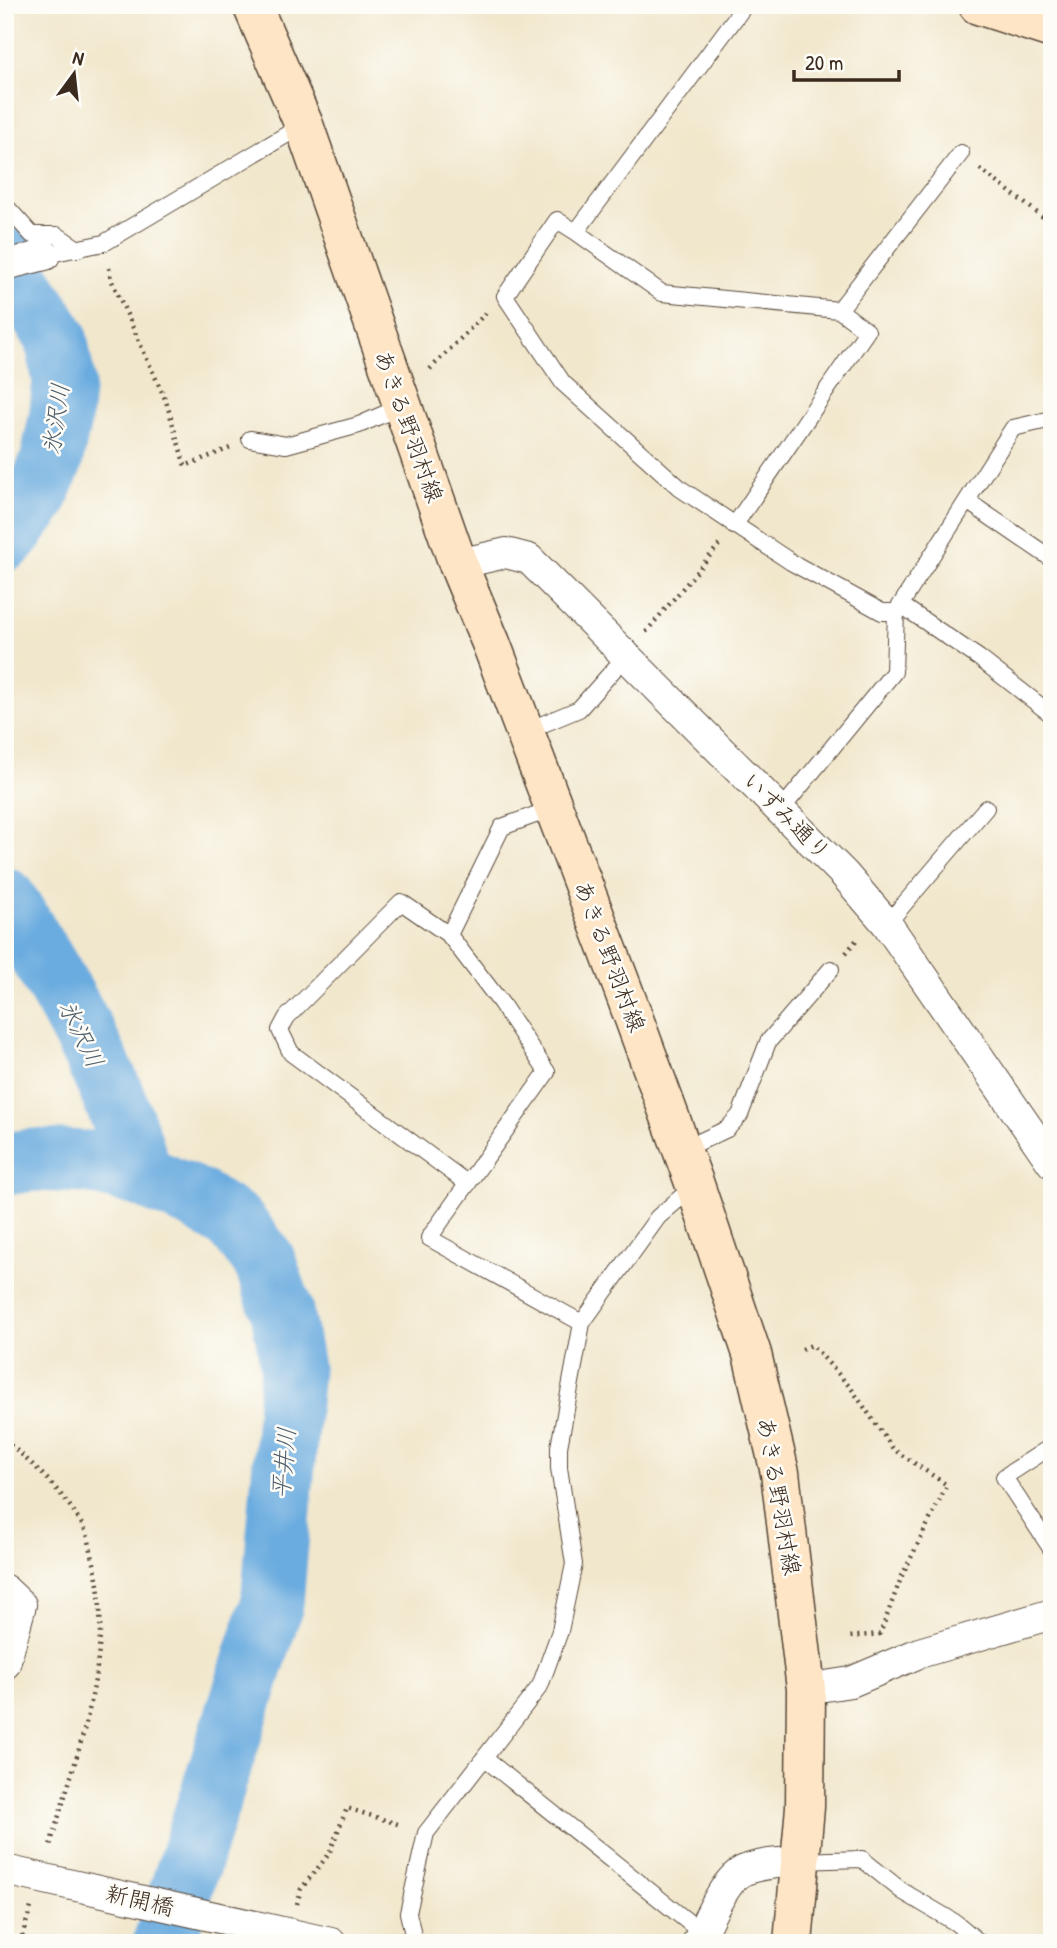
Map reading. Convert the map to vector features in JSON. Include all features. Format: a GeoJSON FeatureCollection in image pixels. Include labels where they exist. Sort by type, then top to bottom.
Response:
{"type":"FeatureCollection","features":[{"type":"Feature","properties":{"kind":"main road","name":"あきる野羽村線"},"geometry":{"type":"LineString","coordinates":[[252,5],[304,125],[458,564],[491,643],[689,1167],[752,1354],[780,1473],[806,1689],[805,1807],[793,1943]]}},
{"type":"Feature","properties":{"kind":"main road"},"geometry":{"type":"LineString","coordinates":[[978,5],[1052,29]]}},
{"type":"Feature","properties":{"kind":"street"},"geometry":{"type":"LineString","coordinates":[[5,265],[45,256]]}},
{"type":"Feature","properties":{"kind":"street","name":"いずみ通り"},"geometry":{"type":"LineString","coordinates":[[458,564],[506,553],[529,559],[781,810],[844,874],[883,919],[1052,1163]]}},
{"type":"Feature","properties":{"kind":"street"},"geometry":{"type":"LineString","coordinates":[[5,1590],[21,1605],[5,1664]]}},
{"type":"Feature","properties":{"kind":"street"},"geometry":{"type":"LineString","coordinates":[[806,1689],[851,1682],[919,1653],[1052,1614]]}},
{"type":"Feature","properties":{"kind":"street"},"geometry":{"type":"LineString","coordinates":[[699,1938],[730,1881],[742,1871],[758,1866],[800,1861]]}},
{"type":"Feature","properties":{"kind":"street","name":"新開橋"},"geometry":{"type":"LineString","coordinates":[[5,1870],[331,1943]]}},
{"type":"Feature","properties":{"kind":"lane"},"geometry":{"type":"LineString","coordinates":[[576,232],[746,5]]}},
{"type":"Feature","properties":{"kind":"lane"},"geometry":{"type":"LineString","coordinates":[[45,256],[104,243],[304,125]]}},
{"type":"Feature","properties":{"kind":"lane"},"geometry":{"type":"LineString","coordinates":[[839,310],[961,153]]}},
{"type":"Feature","properties":{"kind":"lane"},"geometry":{"type":"LineString","coordinates":[[5,205],[32,235],[57,235],[78,249]]}},
{"type":"Feature","properties":{"kind":"lane"},"geometry":{"type":"LineString","coordinates":[[734,526],[867,331],[839,310],[662,293],[557,220],[498,301],[563,383],[681,489],[734,526],[791,562],[882,612],[898,609],[979,658],[1052,715]]}},
{"type":"Feature","properties":{"kind":"lane"},"geometry":{"type":"LineString","coordinates":[[250,439],[286,444],[359,425],[402,406]]}},
{"type":"Feature","properties":{"kind":"lane"},"geometry":{"type":"LineString","coordinates":[[781,810],[894,671],[898,609],[1013,428],[1052,419]]}},
{"type":"Feature","properties":{"kind":"lane"},"geometry":{"type":"LineString","coordinates":[[967,501],[1052,559]]}},
{"type":"Feature","properties":{"kind":"lane"},"geometry":{"type":"LineString","coordinates":[[524,732],[579,709],[625,657]]}},
{"type":"Feature","properties":{"kind":"lane"},"geometry":{"type":"LineString","coordinates":[[449,935],[502,828],[554,808]]}},
{"type":"Feature","properties":{"kind":"lane"},"geometry":{"type":"LineString","coordinates":[[883,919],[986,808]]}},
{"type":"Feature","properties":{"kind":"lane"},"geometry":{"type":"LineString","coordinates":[[468,1184],[292,1053],[280,1030],[287,1017],[401,902],[449,935],[547,1072],[468,1184],[429,1238],[582,1323]]}},
{"type":"Feature","properties":{"kind":"lane"},"geometry":{"type":"LineString","coordinates":[[415,1943],[408,1913],[426,1833],[540,1686],[560,1630],[574,1564],[559,1468],[559,1447],[582,1323],[658,1217],[689,1167],[740,1115],[768,1042],[831,969]]}},
{"type":"Feature","properties":{"kind":"lane"},"geometry":{"type":"LineString","coordinates":[[1052,1446],[1004,1477],[1052,1550]]}},
{"type":"Feature","properties":{"kind":"lane"},"geometry":{"type":"LineString","coordinates":[[484,1758],[699,1938]]}},
{"type":"Feature","properties":{"kind":"lane"},"geometry":{"type":"LineString","coordinates":[[800,1861],[862,1859],[902,1891],[956,1923],[980,1943]]}},
{"type":"Feature","properties":{"kind":"path"},"geometry":{"type":"LineString","coordinates":[[961,153],[1052,224]]}},
{"type":"Feature","properties":{"kind":"path"},"geometry":{"type":"LineString","coordinates":[[104,243],[111,279],[166,401],[186,466],[250,439]]}},
{"type":"Feature","properties":{"kind":"path"},"geometry":{"type":"LineString","coordinates":[[430,369],[498,301]]}},
{"type":"Feature","properties":{"kind":"path"},"geometry":{"type":"LineString","coordinates":[[625,657],[734,526]]}},
{"type":"Feature","properties":{"kind":"path"},"geometry":{"type":"LineString","coordinates":[[831,969],[883,919]]}},
{"type":"Feature","properties":{"kind":"path"},"geometry":{"type":"LineString","coordinates":[[802,1349],[812,1345],[843,1380],[893,1449],[947,1485],[901,1578],[880,1634],[849,1637]]}},
{"type":"Feature","properties":{"kind":"path"},"geometry":{"type":"LineString","coordinates":[[5,1441],[55,1487],[87,1533],[97,1577],[100,1610],[98,1668],[90,1704],[47,1879],[20,1943]]}},
{"type":"Feature","properties":{"kind":"path"},"geometry":{"type":"LineString","coordinates":[[277,1931],[301,1889],[329,1854],[347,1808],[426,1833]]}},
{"type":"Feature","properties":{"kind":"waterway","name":"氷沢川"},"geometry":{"type":"LineString","coordinates":[[5,258],[56,337],[64,381],[51,462],[35,501],[5,540]]}},
{"type":"Feature","properties":{"kind":"waterway","name":"氷沢川"},"geometry":{"type":"LineString","coordinates":[[5,899],[46,964],[83,1033],[116,1103],[142,1176]]}},
{"type":"Feature","properties":{"kind":"waterway","name":"平井川"},"geometry":{"type":"LineString","coordinates":[[5,1164],[32,1160],[90,1162],[142,1176],[196,1199],[234,1222],[264,1260],[282,1311],[292,1368],[272,1604],[164,1943]]}}]}
